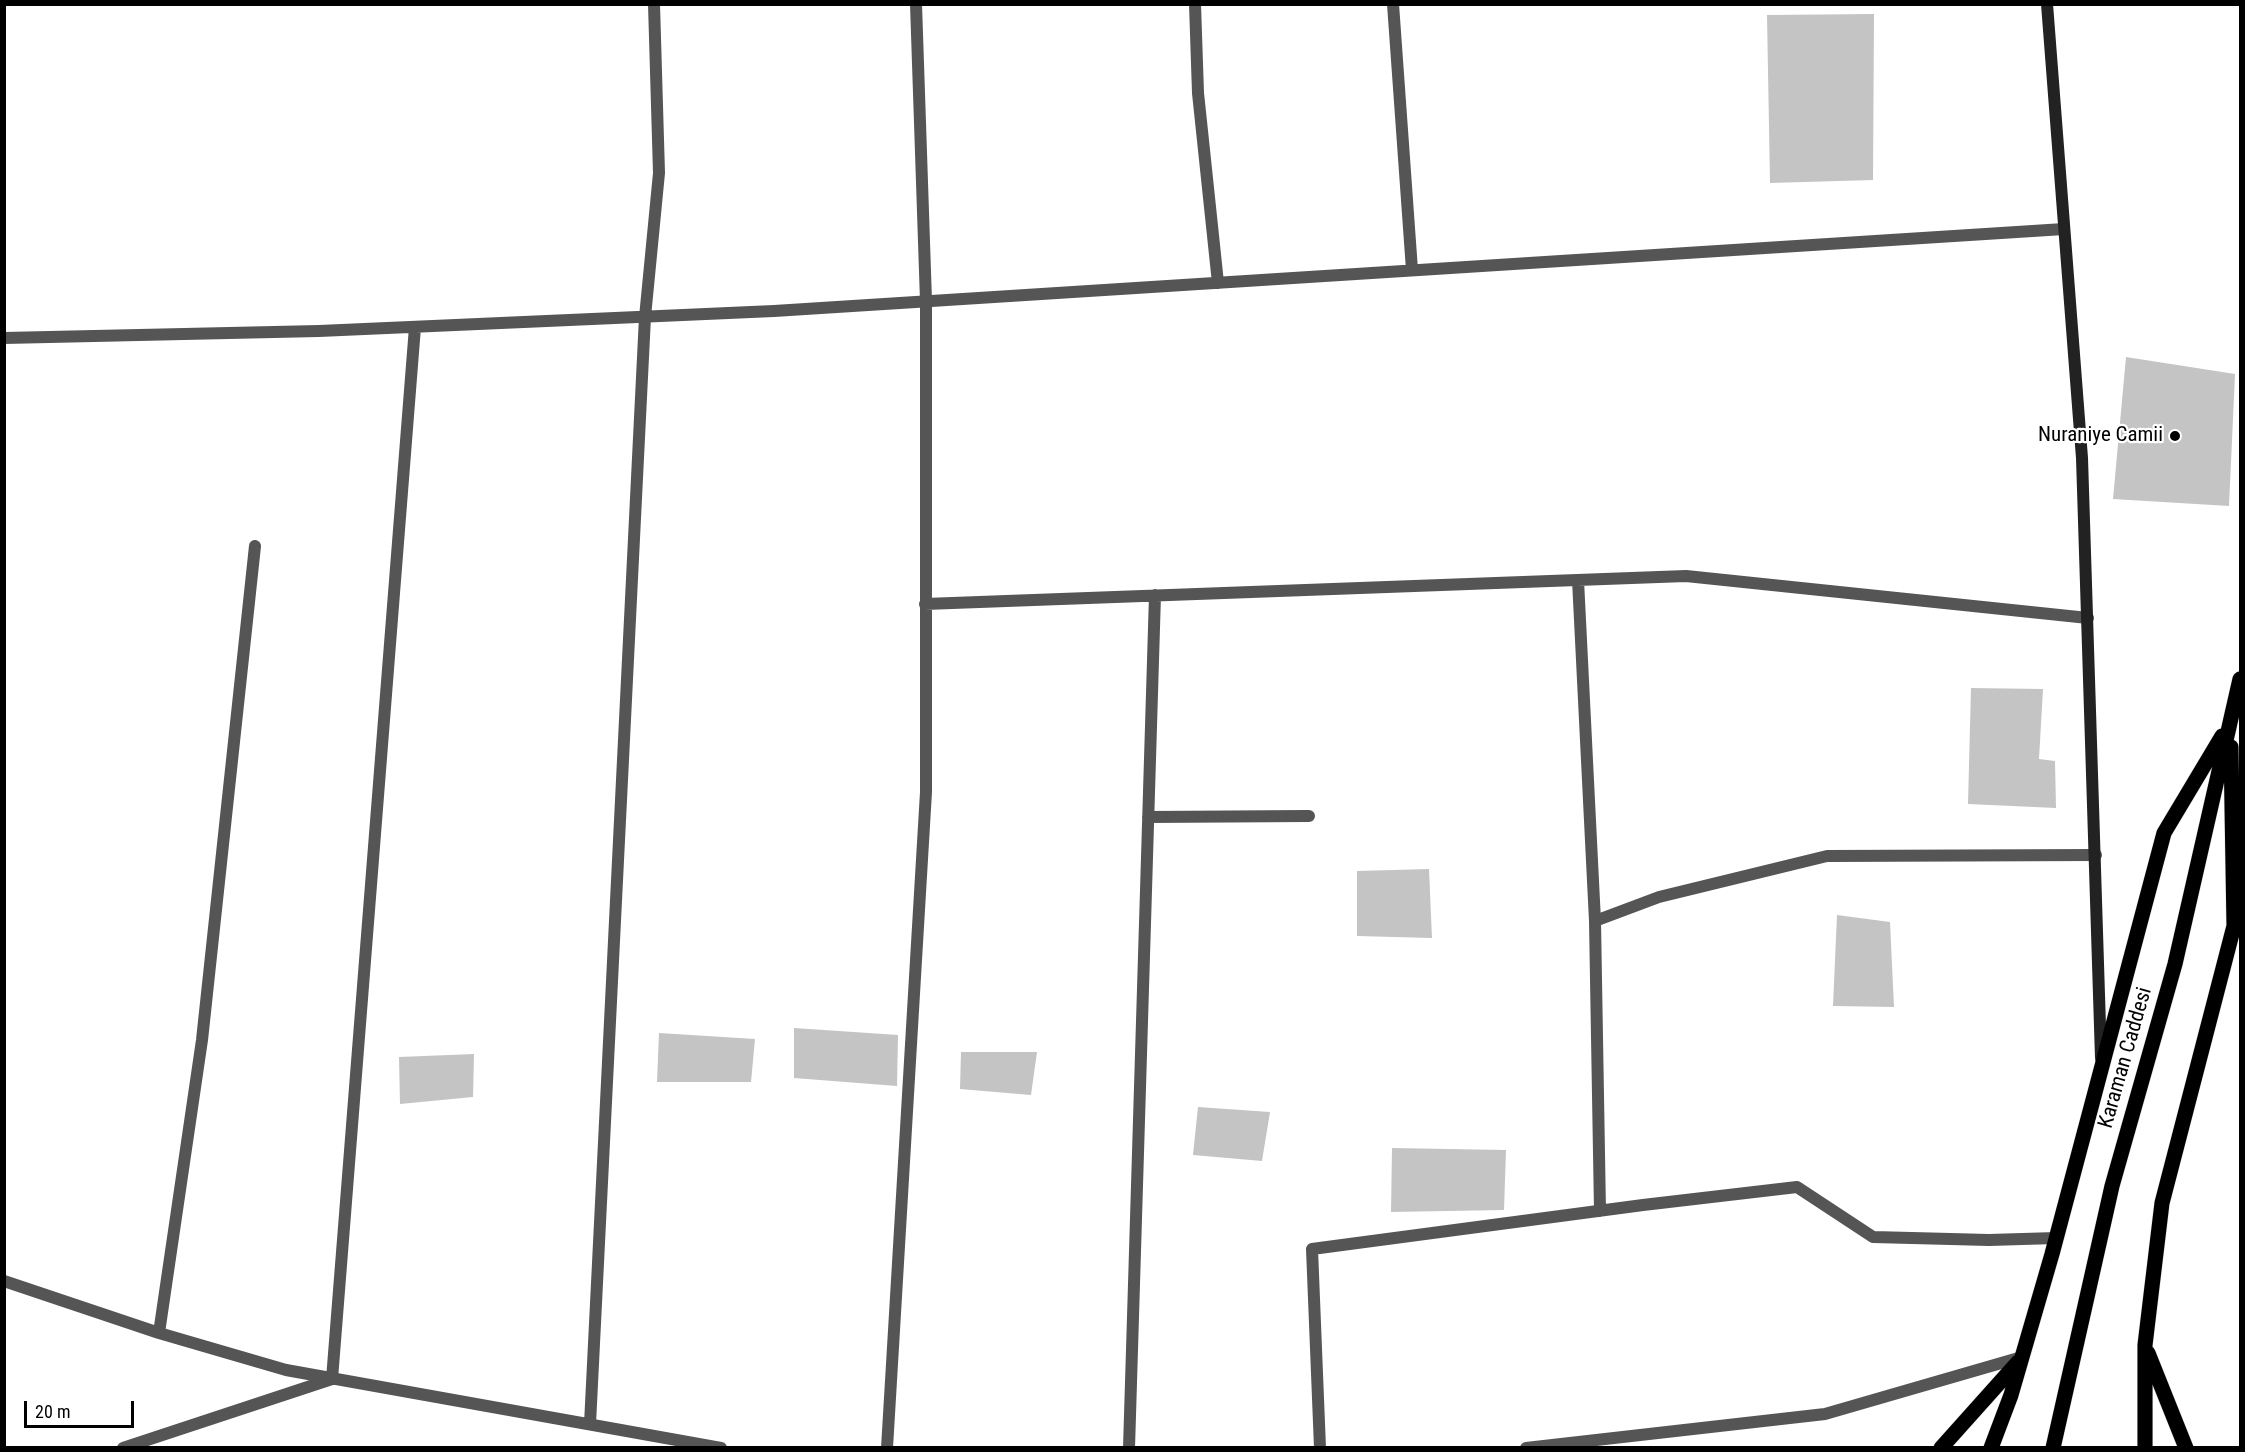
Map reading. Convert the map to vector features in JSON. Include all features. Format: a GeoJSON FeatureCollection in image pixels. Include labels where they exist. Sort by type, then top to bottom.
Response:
{"type":"FeatureCollection","features":[{"type":"Feature","properties":{"kind":"main road","name":"Karaman Caddesi"},"geometry":{"type":"LineString","coordinates":[[2053,1448],[2112,1186],[2175,964],[2241,680]]}},
{"type":"Feature","properties":{"kind":"main road"},"geometry":{"type":"LineString","coordinates":[[2145,1448],[2145,1345],[2162,1203],[2237,925],[2230,723]]}},
{"type":"Feature","properties":{"kind":"main road"},"geometry":{"type":"LineString","coordinates":[[1990,1448],[2011,1395],[2056,1238],[2164,832],[2230,723]]}},
{"type":"Feature","properties":{"kind":"main road"},"geometry":{"type":"LineString","coordinates":[[2145,1345],[2186,1448]]}},
{"type":"Feature","properties":{"kind":"main road"},"geometry":{"type":"LineString","coordinates":[[1941,1448],[2022,1357]]}},
{"type":"Feature","properties":{"kind":"street"},"geometry":{"type":"LineString","coordinates":[[590,1424],[645,317],[659,173],[654,4]]}},
{"type":"Feature","properties":{"kind":"street"},"geometry":{"type":"LineString","coordinates":[[887,1448],[926,792],[926,302],[916,4]]}},
{"type":"Feature","properties":{"kind":"street"},"geometry":{"type":"LineString","coordinates":[[1195,4],[1198,93],[1218,283]]}},
{"type":"Feature","properties":{"kind":"street"},"geometry":{"type":"LineString","coordinates":[[1393,4],[1412,270]]}},
{"type":"Feature","properties":{"kind":"street"},"geometry":{"type":"LineString","coordinates":[[2047,4],[2082,458],[2101,1067]]}},
{"type":"Feature","properties":{"kind":"street"},"geometry":{"type":"LineString","coordinates":[[4,338],[415,327],[645,317],[926,302],[2064,229]]}},
{"type":"Feature","properties":{"kind":"street"},"geometry":{"type":"LineString","coordinates":[[332,1379],[415,327]]}},
{"type":"Feature","properties":{"kind":"street"},"geometry":{"type":"LineString","coordinates":[[159,1333],[202,1040],[255,546]]}},
{"type":"Feature","properties":{"kind":"street"},"geometry":{"type":"LineString","coordinates":[[925,604],[1686,576],[2088,618]]}},
{"type":"Feature","properties":{"kind":"street"},"geometry":{"type":"LineString","coordinates":[[1578,580],[1594,921],[1600,1211]]}},
{"type":"Feature","properties":{"kind":"street"},"geometry":{"type":"LineString","coordinates":[[1129,1448],[1155,595]]}},
{"type":"Feature","properties":{"kind":"street"},"geometry":{"type":"LineString","coordinates":[[1148,816],[1309,816]]}},
{"type":"Feature","properties":{"kind":"street"},"geometry":{"type":"LineString","coordinates":[[1594,921],[1659,897],[1827,856],[2096,855]]}},
{"type":"Feature","properties":{"kind":"street"},"geometry":{"type":"LineString","coordinates":[[1320,1448],[1312,1249],[1797,1187],[1873,1237],[1989,1240],[2056,1238]]}},
{"type":"Feature","properties":{"kind":"street"},"geometry":{"type":"LineString","coordinates":[[4,1281],[159,1333],[286,1370],[721,1448]]}},
{"type":"Feature","properties":{"kind":"street"},"geometry":{"type":"LineString","coordinates":[[1526,1448],[1825,1414],[2022,1357]]}},
{"type":"Feature","properties":{"kind":"street"},"geometry":{"type":"LineString","coordinates":[[123,1448],[332,1379]]}},
{"type":"Feature","properties":{"kind":"building"},"geometry":{"type":"Polygon","coordinates":[[[1874,14],[1873,180],[1770,183],[1767,15],[1874,14]]]}},
{"type":"Feature","properties":{"kind":"building","name":"Nuraniye Camii"},"geometry":{"type":"Polygon","coordinates":[[[2126,357],[2235,374],[2229,506],[2113,499],[2126,357]]]}},
{"type":"Feature","properties":{"kind":"building"},"geometry":{"type":"Polygon","coordinates":[[[1971,688],[2043,689],[2039,759],[2055,761],[2056,808],[1968,804],[1971,688]]]}},
{"type":"Feature","properties":{"kind":"building"},"geometry":{"type":"Polygon","coordinates":[[[1429,869],[1432,938],[1357,936],[1357,871],[1429,869]]]}},
{"type":"Feature","properties":{"kind":"building"},"geometry":{"type":"Polygon","coordinates":[[[1837,915],[1890,922],[1894,1007],[1833,1006],[1837,915]]]}},
{"type":"Feature","properties":{"kind":"building"},"geometry":{"type":"Polygon","coordinates":[[[794,1028],[898,1035],[897,1086],[794,1078],[794,1028]]]}},
{"type":"Feature","properties":{"kind":"building"},"geometry":{"type":"Polygon","coordinates":[[[659,1033],[755,1039],[751,1082],[657,1082],[659,1033]]]}},
{"type":"Feature","properties":{"kind":"building"},"geometry":{"type":"Polygon","coordinates":[[[961,1052],[1037,1052],[1031,1095],[960,1089],[961,1052]]]}},
{"type":"Feature","properties":{"kind":"building"},"geometry":{"type":"Polygon","coordinates":[[[474,1054],[473,1097],[400,1104],[399,1057],[474,1054]]]}},
{"type":"Feature","properties":{"kind":"building"},"geometry":{"type":"Polygon","coordinates":[[[1198,1107],[1270,1112],[1262,1161],[1193,1155],[1198,1107]]]}},
{"type":"Feature","properties":{"kind":"building"},"geometry":{"type":"Polygon","coordinates":[[[1392,1148],[1506,1150],[1504,1210],[1391,1212],[1392,1148]]]}},
{"type":"Feature","properties":{"kind":"place","name":"Nuraniye Camii"},"geometry":{"type":"Point","coordinates":[2175,436]}}]}
